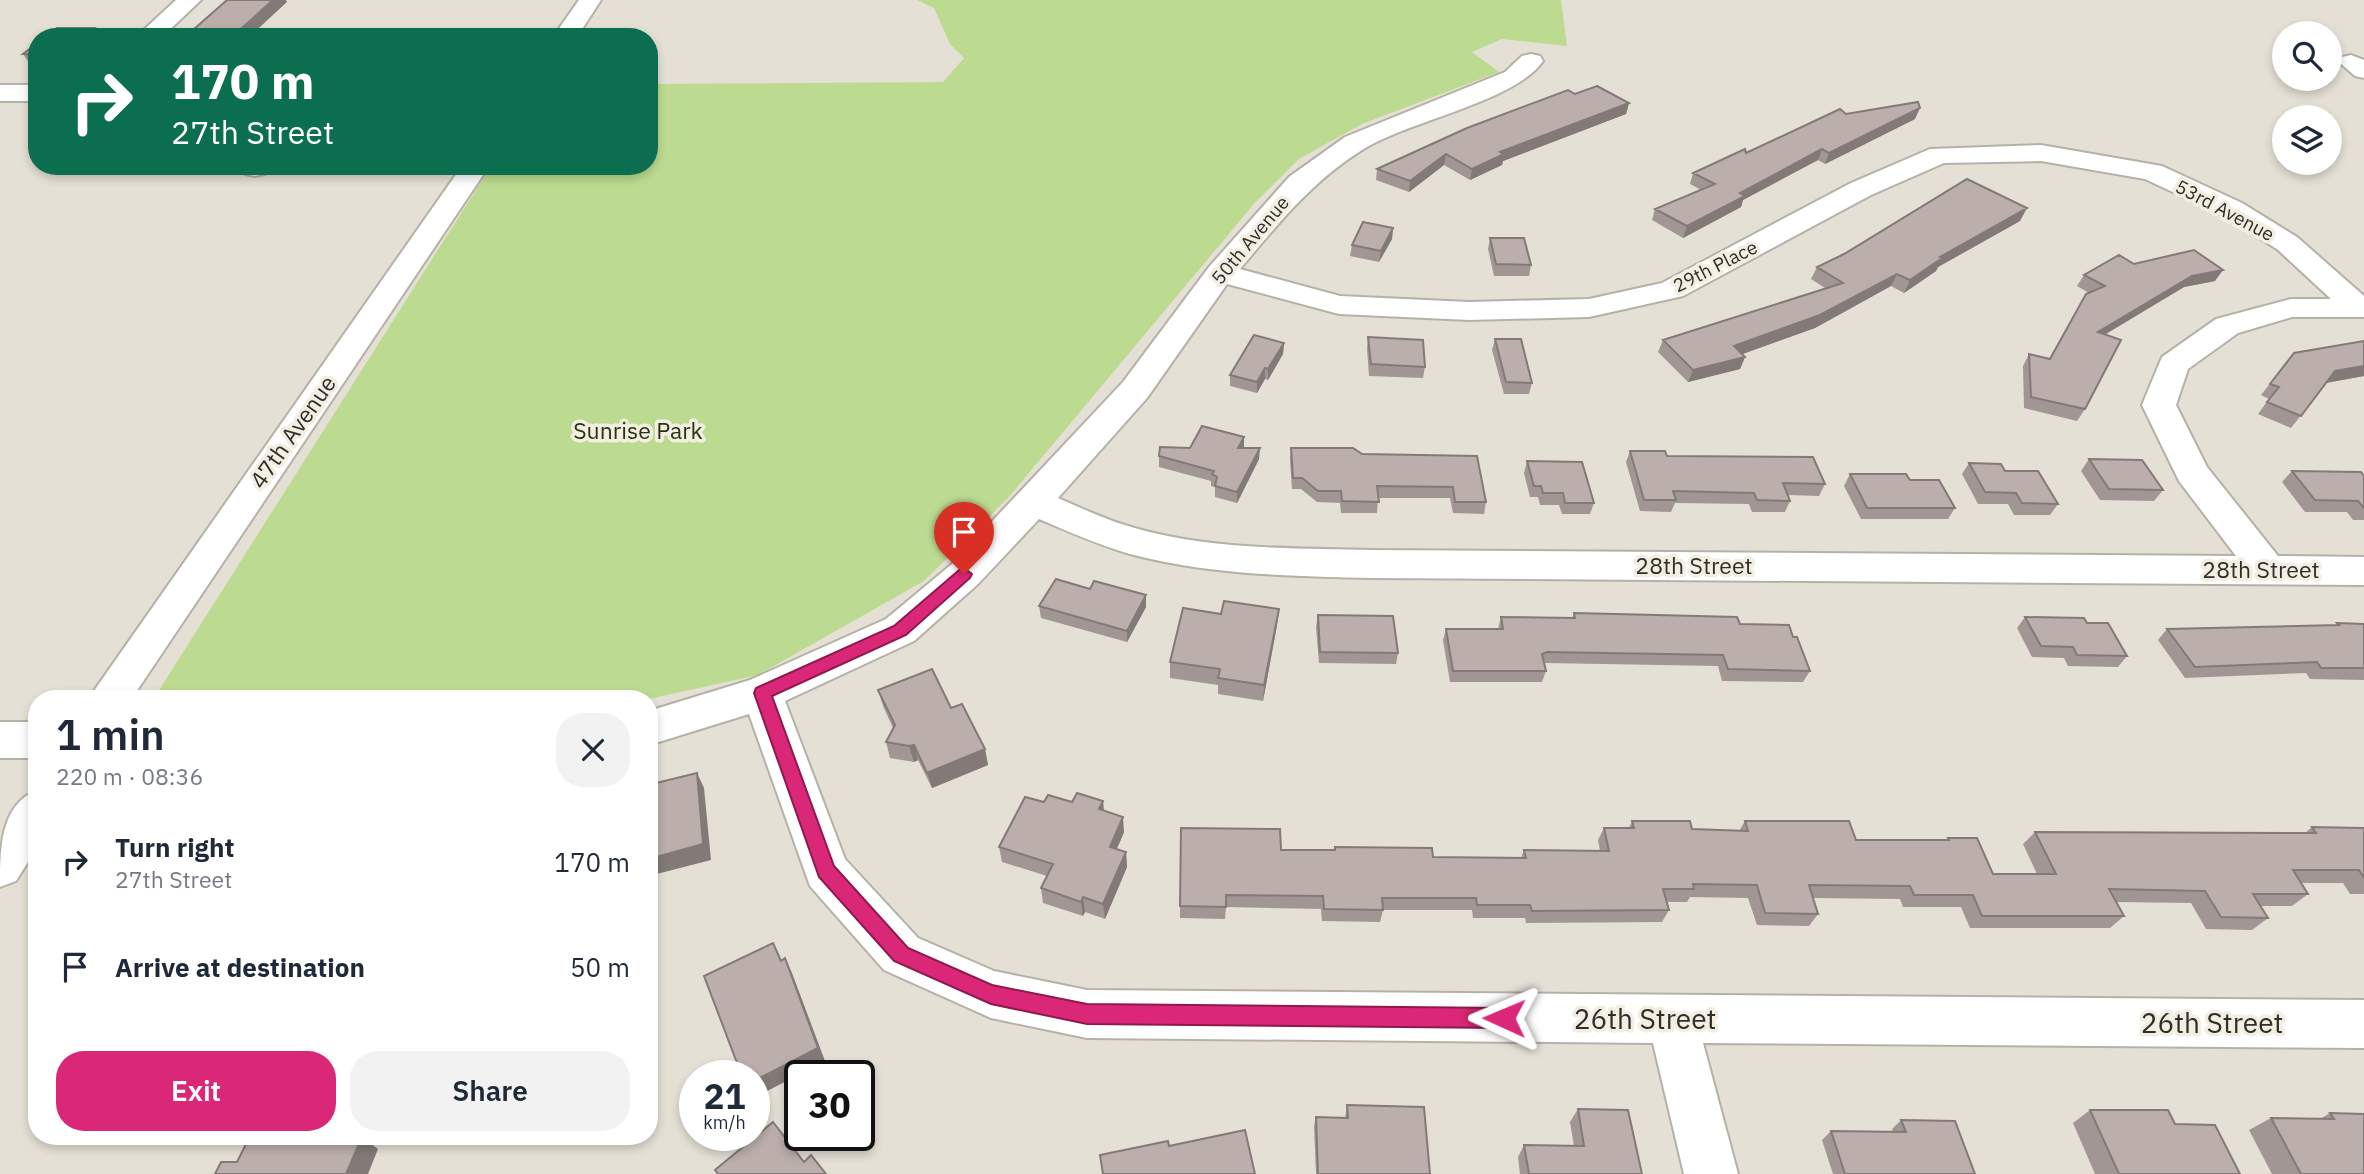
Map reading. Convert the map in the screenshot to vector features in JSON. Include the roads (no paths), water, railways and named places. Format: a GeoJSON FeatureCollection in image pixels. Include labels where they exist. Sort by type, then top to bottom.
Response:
{"type":"FeatureCollection","features":[{"type":"Feature","properties":{"kind":"street"},"geometry":{"type":"LineString","coordinates":[[158,28],[190,0]]}},
{"type":"Feature","properties":{"kind":"street"},"geometry":{"type":"LineString","coordinates":[[571,28],[590,0]]}},
{"type":"Feature","properties":{"kind":"street","name":"50th Avenue"},"geometry":{"type":"LineString","coordinates":[[658,725],[762,693],[900,630],[964,574],[1034,502],[1135,390],[1220,273],[1299,183],[1354,143],[1514,76],[1531,61]]}},
{"type":"Feature","properties":{"kind":"street"},"geometry":{"type":"LineString","coordinates":[[0,93],[28,93]]}},
{"type":"Feature","properties":{"kind":"street","name":"29th Place"},"geometry":{"type":"LineString","coordinates":[[1220,273],[1339,304],[1469,311],[1589,307],[1672,290],[1861,189],[1940,155],[2041,153],[2152,172]]}},
{"type":"Feature","properties":{"kind":"street","name":"53rd Avenue"},"geometry":{"type":"LineString","coordinates":[[2152,172],[2232,209],[2287,243],[2361,308]]}},
{"type":"Feature","properties":{"kind":"street","name":"47th Avenue"},"geometry":{"type":"LineString","coordinates":[[116,690],[470,175]]}},
{"type":"Feature","properties":{"kind":"street"},"geometry":{"type":"LineString","coordinates":[[2267,570],[2192,472],[2159,405],[2173,365],[2227,326],[2291,307],[2361,308]]}},
{"type":"Feature","properties":{"kind":"street","name":"28th Street"},"geometry":{"type":"LineString","coordinates":[[1034,502],[1131,541],[1212,556],[1282,561],[1372,565],[2364,570]]}},
{"type":"Feature","properties":{"kind":"street","name":"26th Street"},"geometry":{"type":"LineString","coordinates":[[762,693],[826,871],[901,954],[991,994],[1087,1014],[2364,1024]]}},
{"type":"Feature","properties":{"kind":"street"},"geometry":{"type":"LineString","coordinates":[[0,740],[28,740]]}},
{"type":"Feature","properties":{"kind":"street"},"geometry":{"type":"LineString","coordinates":[[0,867],[28,823]]}},
{"type":"Feature","properties":{"kind":"street"},"geometry":{"type":"LineString","coordinates":[[1672,1019],[1711,1174]]}},
{"type":"Feature","properties":{"kind":"park label","name":"Sunrise Park"},"geometry":{"type":"Point","coordinates":[638,431]}}]}
